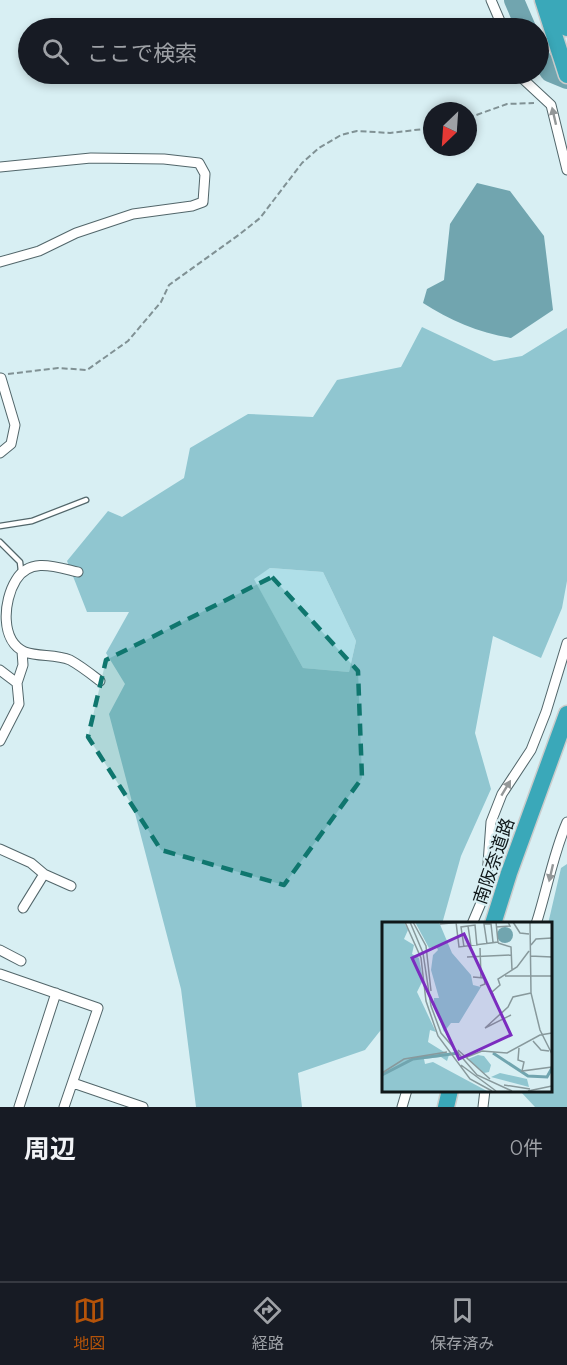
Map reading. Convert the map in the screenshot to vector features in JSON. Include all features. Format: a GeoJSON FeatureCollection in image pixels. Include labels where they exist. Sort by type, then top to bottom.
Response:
{"type":"FeatureCollection","features":[{"type":"Feature","properties":{"kind":"highway"},"geometry":{"type":"LineString","coordinates":[[543,0],[549,18]]}},
{"type":"Feature","properties":{"kind":"highway"},"geometry":{"type":"LineString","coordinates":[[559,0],[567,28]]}},
{"type":"Feature","properties":{"kind":"highway"},"geometry":{"type":"LineString","coordinates":[[549,19],[567,75]]}},
{"type":"Feature","properties":{"kind":"highway","name":"南阪奈道路"},"geometry":{"type":"LineString","coordinates":[[494,922],[509,873],[567,714]]}},
{"type":"Feature","properties":{"kind":"highway","name":"南阪奈道路"},"geometry":{"type":"LineString","coordinates":[[532,811],[567,725]]}},
{"type":"Feature","properties":{"kind":"highway"},"geometry":{"type":"LineString","coordinates":[[446,1107],[450,1092]]}},
{"type":"Feature","properties":{"kind":"street"},"geometry":{"type":"LineString","coordinates":[[491,0],[499,18]]}},
{"type":"Feature","properties":{"kind":"street"},"geometry":{"type":"LineString","coordinates":[[528,84],[551,105],[567,170]]}},
{"type":"Feature","properties":{"kind":"street"},"geometry":{"type":"LineString","coordinates":[[0,167],[91,158],[164,159],[199,163],[205,174],[203,202],[192,206],[133,214],[76,233],[39,251],[0,262]]}},
{"type":"Feature","properties":{"kind":"street"},"geometry":{"type":"LineString","coordinates":[[0,453],[11,444],[15,425],[1,378]]}},
{"type":"Feature","properties":{"kind":"street"},"geometry":{"type":"LineString","coordinates":[[78,572],[37,565],[21,571],[3,607],[5,633],[22,651],[69,660],[100,681]]}},
{"type":"Feature","properties":{"kind":"street"},"geometry":{"type":"LineString","coordinates":[[473,922],[486,891],[491,822],[502,794],[531,750],[546,712],[567,643]]}},
{"type":"Feature","properties":{"kind":"street"},"geometry":{"type":"LineString","coordinates":[[0,741],[19,704],[17,684],[23,664],[22,651]]}},
{"type":"Feature","properties":{"kind":"street"},"geometry":{"type":"LineString","coordinates":[[0,670],[17,684]]}},
{"type":"Feature","properties":{"kind":"street"},"geometry":{"type":"LineString","coordinates":[[537,922],[548,887],[558,843],[567,822]]}},
{"type":"Feature","properties":{"kind":"street"},"geometry":{"type":"LineString","coordinates":[[0,849],[31,863],[44,874],[71,886]]}},
{"type":"Feature","properties":{"kind":"street"},"geometry":{"type":"LineString","coordinates":[[23,908],[44,874]]}},
{"type":"Feature","properties":{"kind":"street"},"geometry":{"type":"LineString","coordinates":[[0,950],[21,961]]}},
{"type":"Feature","properties":{"kind":"street"},"geometry":{"type":"LineString","coordinates":[[0,974],[98,1008],[64,1107]]}},
{"type":"Feature","properties":{"kind":"street"},"geometry":{"type":"LineString","coordinates":[[19,1107],[57,993]]}},
{"type":"Feature","properties":{"kind":"street"},"geometry":{"type":"LineString","coordinates":[[73,1083],[138,1106]]}},
{"type":"Feature","properties":{"kind":"street"},"geometry":{"type":"LineString","coordinates":[[402,1107],[406,1092]]}},
{"type":"Feature","properties":{"kind":"street"},"geometry":{"type":"LineString","coordinates":[[483,1107],[485,1092]]}},
{"type":"Feature","properties":{"kind":"lane"},"geometry":{"type":"LineString","coordinates":[[0,526],[32,521],[86,500]]}},
{"type":"Feature","properties":{"kind":"lane"},"geometry":{"type":"LineString","coordinates":[[0,542],[20,562],[21,571]]}},
{"type":"Feature","properties":{"kind":"path"},"geometry":{"type":"LineString","coordinates":[[477,115],[507,104],[548,103]]}},
{"type":"Feature","properties":{"kind":"path"},"geometry":{"type":"LineString","coordinates":[[1,378],[15,372],[24,373],[45,369],[87,370],[128,341],[161,302],[169,285],[260,218],[302,163],[319,148],[341,135],[357,131],[390,133],[423,129]]}},
{"type":"Feature","properties":{"kind":"highlighted area"},"geometry":{"type":"Polygon","coordinates":[[[272,577],[358,671],[362,778],[284,885],[161,850],[88,737],[106,660],[272,577]]]}},
{"type":"Feature","properties":{"kind":"shaded area"},"geometry":{"type":"Polygon","coordinates":[[[477,183],[510,191],[544,236],[553,310],[511,338],[465,325],[423,303],[427,289],[444,280],[450,224],[477,183]]]}},
{"type":"Feature","properties":{"kind":"shaded area"},"geometry":{"type":"Polygon","coordinates":[[[422,327],[494,361],[522,356],[567,328],[567,581],[562,608],[541,658],[493,636],[475,733],[491,789],[461,856],[443,922],[382,922],[382,1029],[365,1050],[298,1073],[302,1107],[196,1107],[181,989],[109,714],[125,684],[106,653],[129,612],[87,612],[67,561],[108,511],[122,517],[184,478],[190,448],[248,414],[313,417],[337,380],[401,367],[422,327]],[[270,568],[254,579],[303,668],[349,672],[356,641],[323,572],[270,568]]]}},
{"type":"Feature","properties":{"kind":"shaded area"},"geometry":{"type":"Polygon","coordinates":[[[270,568],[323,572],[356,641],[349,672],[303,668],[253,578],[270,568]]]}},
{"type":"Feature","properties":{"kind":"shaded area"},"geometry":{"type":"Polygon","coordinates":[[[567,864],[567,1107],[535,1107],[521,1092],[552,1092],[552,922],[548,922],[561,868],[567,864]]]}},
{"type":"Feature","properties":{"kind":"waterway"},"geometry":{"type":"LineString","coordinates":[[514,0],[522,18]]}},
{"type":"Feature","properties":{"kind":"waterway"},"geometry":{"type":"LineString","coordinates":[[549,70],[567,79]]}}]}
